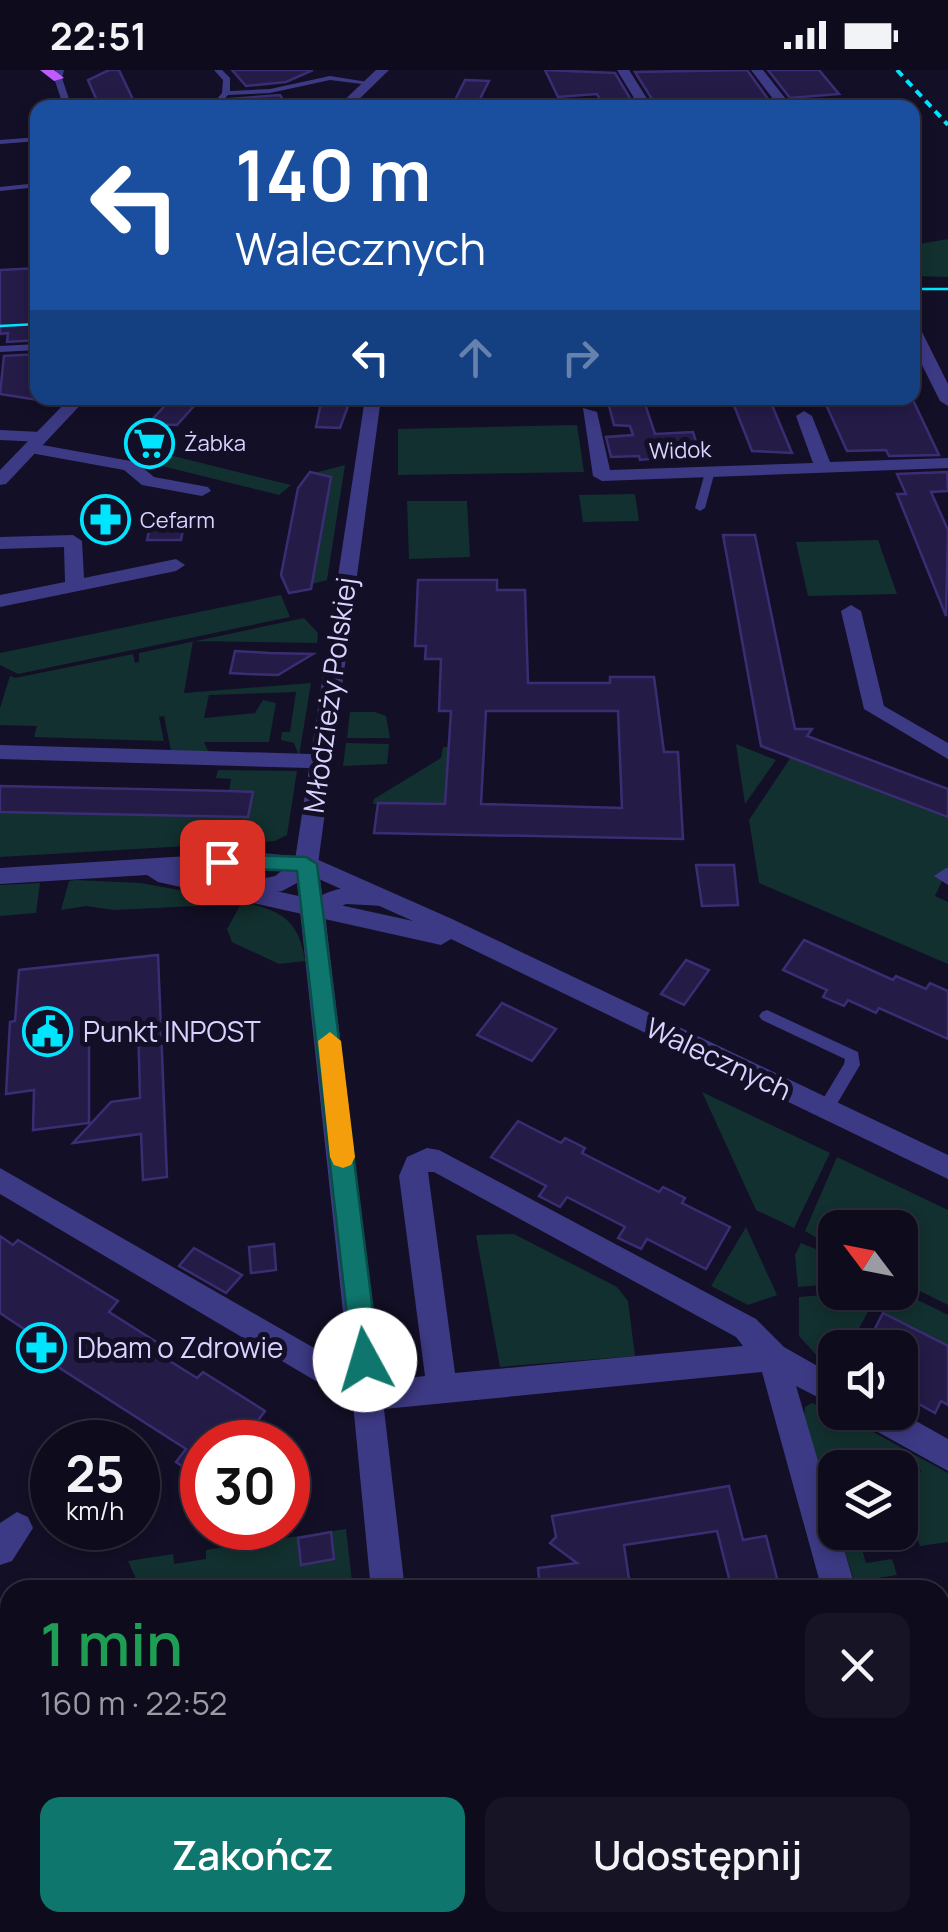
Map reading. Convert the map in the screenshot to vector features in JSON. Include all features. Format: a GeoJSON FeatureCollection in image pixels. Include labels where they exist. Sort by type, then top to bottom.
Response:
{"type":"FeatureCollection","features":[{"type":"Feature","properties":{"kind":"main road"},"geometry":{"type":"LineString","coordinates":[[46,70],[59,74]]}},
{"type":"Feature","properties":{"kind":"street"},"geometry":{"type":"LineString","coordinates":[[351,100],[383,70]]}},
{"type":"Feature","properties":{"kind":"street"},"geometry":{"type":"LineString","coordinates":[[623,70],[641,100]]}},
{"type":"Feature","properties":{"kind":"street"},"geometry":{"type":"LineString","coordinates":[[757,70],[781,100]]}},
{"type":"Feature","properties":{"kind":"street"},"geometry":{"type":"LineString","coordinates":[[920,344],[948,401]]}},
{"type":"Feature","properties":{"kind":"street"},"geometry":{"type":"LineString","coordinates":[[0,480],[71,405]]}},
{"type":"Feature","properties":{"kind":"street","name":"Młodzieży Polskiej"},"geometry":{"type":"LineString","coordinates":[[372,405],[306,864],[387,1580]]}},
{"type":"Feature","properties":{"kind":"street","name":"Widok"},"geometry":{"type":"LineString","coordinates":[[589,412],[602,476],[948,463]]}},
{"type":"Feature","properties":{"kind":"street"},"geometry":{"type":"LineString","coordinates":[[804,416],[824,468]]}},
{"type":"Feature","properties":{"kind":"street"},"geometry":{"type":"LineString","coordinates":[[0,435],[130,466],[148,482],[202,491]]}},
{"type":"Feature","properties":{"kind":"street"},"geometry":{"type":"LineString","coordinates":[[0,543],[73,540],[76,586]]}},
{"type":"Feature","properties":{"kind":"street"},"geometry":{"type":"LineString","coordinates":[[0,601],[176,565]]}},
{"type":"Feature","properties":{"kind":"street"},"geometry":{"type":"LineString","coordinates":[[851,611],[874,710],[948,752]]}},
{"type":"Feature","properties":{"kind":"street"},"geometry":{"type":"LineString","coordinates":[[0,752],[320,760]]}},
{"type":"Feature","properties":{"kind":"street","name":"Walecznych"},"geometry":{"type":"LineString","coordinates":[[0,876],[250,860],[306,864],[948,1168]]}},
{"type":"Feature","properties":{"kind":"street","name":"Walecznych"},"geometry":{"type":"LineString","coordinates":[[239,891],[282,884],[306,864]]}},
{"type":"Feature","properties":{"kind":"street","name":"Walecznych"},"geometry":{"type":"LineString","coordinates":[[108,870],[170,876],[490,950]]}},
{"type":"Feature","properties":{"kind":"street","name":"Walecznych"},"geometry":{"type":"LineString","coordinates":[[314,910],[342,895],[386,899]]}},
{"type":"Feature","properties":{"kind":"street"},"geometry":{"type":"LineString","coordinates":[[442,1388],[413,1176],[417,1165],[427,1160],[439,1161],[746,1328],[773,1357],[818,1382]]}},
{"type":"Feature","properties":{"kind":"street"},"geometry":{"type":"LineString","coordinates":[[0,1180],[369,1396],[773,1357]]}},
{"type":"Feature","properties":{"kind":"street"},"geometry":{"type":"LineString","coordinates":[[773,1357],[835,1580]]}},
{"type":"Feature","properties":{"kind":"street"},"geometry":{"type":"LineString","coordinates":[[903,1430],[948,1456]]}},
{"type":"Feature","properties":{"kind":"lane"},"geometry":{"type":"LineString","coordinates":[[218,70],[227,80],[226,92],[219,100]]}},
{"type":"Feature","properties":{"kind":"lane"},"geometry":{"type":"LineString","coordinates":[[59,74],[66,100]]}},
{"type":"Feature","properties":{"kind":"lane"},"geometry":{"type":"LineString","coordinates":[[226,92],[270,91],[328,74],[370,83]]}},
{"type":"Feature","properties":{"kind":"lane"},"geometry":{"type":"LineString","coordinates":[[0,142],[30,140]]}},
{"type":"Feature","properties":{"kind":"lane"},"geometry":{"type":"LineString","coordinates":[[0,188],[30,186]]}},
{"type":"Feature","properties":{"kind":"lane"},"geometry":{"type":"LineString","coordinates":[[0,349],[30,347]]}},
{"type":"Feature","properties":{"kind":"lane"},"geometry":{"type":"LineString","coordinates":[[700,508],[710,471]]}},
{"type":"Feature","properties":{"kind":"lane"},"geometry":{"type":"LineString","coordinates":[[768,1016],[853,1056],[852,1065],[825,1108]]}},
{"type":"Feature","properties":{"kind":"green space"},"geometry":{"type":"Polygon","coordinates":[[[948,239],[948,277],[920,276],[920,244],[948,239]]]}},
{"type":"Feature","properties":{"kind":"green space"},"geometry":{"type":"Polygon","coordinates":[[[577,425],[584,472],[398,475],[398,429],[577,425]]]}},
{"type":"Feature","properties":{"kind":"green space"},"geometry":{"type":"Polygon","coordinates":[[[165,454],[291,485],[279,495],[162,466],[165,462],[158,460],[165,454]]]}},
{"type":"Feature","properties":{"kind":"green space"},"geometry":{"type":"Polygon","coordinates":[[[345,465],[327,580],[312,584],[331,477],[314,473],[345,465]]]}},
{"type":"Feature","properties":{"kind":"green space"},"geometry":{"type":"Polygon","coordinates":[[[635,494],[639,521],[583,522],[579,495],[635,494]]]}},
{"type":"Feature","properties":{"kind":"green space"},"geometry":{"type":"Polygon","coordinates":[[[407,501],[467,501],[470,557],[409,559],[407,501]]]}},
{"type":"Feature","properties":{"kind":"green space"},"geometry":{"type":"Polygon","coordinates":[[[878,540],[897,594],[808,596],[796,542],[878,540]]]}},
{"type":"Feature","properties":{"kind":"green space"},"geometry":{"type":"Polygon","coordinates":[[[281,595],[290,617],[18,674],[0,665],[0,653],[281,595]]]}},
{"type":"Feature","properties":{"kind":"green space"},"geometry":{"type":"Polygon","coordinates":[[[304,618],[318,633],[317,643],[195,641],[304,618]]]}},
{"type":"Feature","properties":{"kind":"green space"},"geometry":{"type":"Polygon","coordinates":[[[193,642],[184,693],[311,683],[299,756],[294,743],[281,740],[282,732],[290,732],[296,692],[209,695],[204,718],[255,713],[263,700],[276,703],[269,742],[204,742],[209,753],[171,751],[164,716],[159,717],[164,741],[34,737],[37,726],[0,725],[0,708],[10,676],[133,654],[135,663],[139,662],[139,653],[193,642]]]}},
{"type":"Feature","properties":{"kind":"green space"},"geometry":{"type":"Polygon","coordinates":[[[350,712],[386,716],[390,738],[347,738],[350,712]]]}},
{"type":"Feature","properties":{"kind":"green space"},"geometry":{"type":"Polygon","coordinates":[[[346,743],[389,744],[387,764],[343,766],[346,743]]]}},
{"type":"Feature","properties":{"kind":"green space"},"geometry":{"type":"Polygon","coordinates":[[[736,744],[776,760],[745,804],[736,744]]]}},
{"type":"Feature","properties":{"kind":"green space"},"geometry":{"type":"Polygon","coordinates":[[[443,747],[449,747],[445,804],[373,804],[374,799],[441,758],[443,747]]]}},
{"type":"Feature","properties":{"kind":"green space"},"geometry":{"type":"Polygon","coordinates":[[[791,757],[948,817],[948,868],[935,896],[948,902],[948,964],[759,883],[749,820],[791,757]]]}},
{"type":"Feature","properties":{"kind":"green space"},"geometry":{"type":"Polygon","coordinates":[[[218,770],[297,771],[287,835],[275,841],[0,857],[0,812],[247,817],[252,792],[229,791],[231,779],[216,778],[218,770]]]}},
{"type":"Feature","properties":{"kind":"green space"},"geometry":{"type":"Polygon","coordinates":[[[69,881],[141,883],[228,899],[216,905],[114,910],[86,906],[61,910],[69,881]]]}},
{"type":"Feature","properties":{"kind":"green space"},"geometry":{"type":"Polygon","coordinates":[[[40,883],[36,913],[0,916],[0,885],[40,883]]]}},
{"type":"Feature","properties":{"kind":"green space"},"geometry":{"type":"Polygon","coordinates":[[[242,902],[286,919],[298,936],[305,961],[279,964],[232,942],[227,929],[242,902]]]}},
{"type":"Feature","properties":{"kind":"green space"},"geometry":{"type":"Polygon","coordinates":[[[702,1092],[830,1153],[794,1228],[756,1210],[702,1092]]]}},
{"type":"Feature","properties":{"kind":"green space"},"geometry":{"type":"Polygon","coordinates":[[[837,1157],[948,1210],[948,1305],[918,1290],[918,1210],[818,1210],[818,1239],[805,1231],[837,1157]]]}},
{"type":"Feature","properties":{"kind":"green space"},"geometry":{"type":"Polygon","coordinates":[[[746,1227],[777,1295],[748,1305],[711,1286],[746,1227]]]}},
{"type":"Feature","properties":{"kind":"green space"},"geometry":{"type":"Polygon","coordinates":[[[514,1234],[617,1287],[628,1301],[635,1356],[500,1367],[476,1235],[514,1234]]]}},
{"type":"Feature","properties":{"kind":"green space"},"geometry":{"type":"Polygon","coordinates":[[[801,1243],[818,1250],[818,1285],[798,1287],[795,1255],[801,1243]]]}},
{"type":"Feature","properties":{"kind":"green space"},"geometry":{"type":"Polygon","coordinates":[[[818,1295],[818,1310],[869,1310],[858,1330],[818,1330],[818,1357],[799,1336],[799,1297],[818,1295]]]}},
{"type":"Feature","properties":{"kind":"green space"},"geometry":{"type":"Polygon","coordinates":[[[918,1300],[948,1315],[948,1346],[918,1330],[883,1313],[918,1310],[918,1300]]]}},
{"type":"Feature","properties":{"kind":"green space"},"geometry":{"type":"Polygon","coordinates":[[[818,1405],[818,1430],[870,1430],[906,1450],[818,1450],[818,1464],[804,1418],[805,1407],[818,1405]]]}},
{"type":"Feature","properties":{"kind":"green space"},"geometry":{"type":"Polygon","coordinates":[[[918,1457],[948,1473],[948,1542],[920,1546],[918,1457]]]}},
{"type":"Feature","properties":{"kind":"green space"},"geometry":{"type":"Polygon","coordinates":[[[346,1529],[352,1580],[137,1580],[128,1561],[173,1554],[174,1564],[206,1559],[206,1550],[310,1550],[310,1534],[346,1529]]]}},
{"type":"Feature","properties":{"kind":"green space"},"geometry":{"type":"Polygon","coordinates":[[[844,1550],[862,1550],[866,1563],[892,1559],[897,1575],[854,1580],[844,1550]]]}},
{"type":"Feature","properties":{"kind":"building"},"geometry":{"type":"Polygon","coordinates":[[[109,70],[119,70],[133,100],[97,100],[88,80],[109,70]]]}},
{"type":"Feature","properties":{"kind":"building"},"geometry":{"type":"Polygon","coordinates":[[[232,70],[313,70],[286,82],[246,86],[232,70]]]}},
{"type":"Feature","properties":{"kind":"building"},"geometry":{"type":"Polygon","coordinates":[[[545,70],[615,73],[631,100],[600,100],[597,94],[558,97],[545,70]]]}},
{"type":"Feature","properties":{"kind":"building"},"geometry":{"type":"Polygon","coordinates":[[[747,70],[768,99],[652,100],[635,72],[747,70]]]}},
{"type":"Feature","properties":{"kind":"building"},"geometry":{"type":"Polygon","coordinates":[[[768,70],[819,70],[839,94],[790,98],[768,70]]]}},
{"type":"Feature","properties":{"kind":"building"},"geometry":{"type":"Polygon","coordinates":[[[465,80],[489,81],[480,100],[455,100],[465,80]]]}},
{"type":"Feature","properties":{"kind":"building"},"geometry":{"type":"Polygon","coordinates":[[[280,95],[283,100],[229,100],[280,95]]]}},
{"type":"Feature","properties":{"kind":"building"},"geometry":{"type":"Polygon","coordinates":[[[30,268],[30,341],[7,342],[8,333],[0,334],[0,270],[30,268]]]}},
{"type":"Feature","properties":{"kind":"building"},"geometry":{"type":"Polygon","coordinates":[[[30,354],[30,399],[0,394],[4,356],[30,354]]]}},
{"type":"Feature","properties":{"kind":"building"},"geometry":{"type":"Polygon","coordinates":[[[166,405],[195,405],[177,425],[148,424],[166,405]]]}},
{"type":"Feature","properties":{"kind":"building"},"geometry":{"type":"Polygon","coordinates":[[[321,405],[348,405],[340,428],[316,427],[321,405]]]}},
{"type":"Feature","properties":{"kind":"building"},"geometry":{"type":"Polygon","coordinates":[[[609,405],[645,405],[655,434],[693,432],[700,454],[640,460],[639,456],[611,457],[606,437],[633,435],[630,426],[614,425],[609,405]]]}},
{"type":"Feature","properties":{"kind":"building"},"geometry":{"type":"Polygon","coordinates":[[[734,405],[772,405],[792,453],[752,451],[734,405]]]}},
{"type":"Feature","properties":{"kind":"building"},"geometry":{"type":"Polygon","coordinates":[[[826,405],[915,405],[939,455],[889,456],[886,450],[847,451],[826,405]]]}},
{"type":"Feature","properties":{"kind":"building"},"geometry":{"type":"Polygon","coordinates":[[[310,472],[331,477],[329,489],[311,589],[289,593],[281,575],[298,488],[310,472]]]}},
{"type":"Feature","properties":{"kind":"building"},"geometry":{"type":"Polygon","coordinates":[[[947,472],[948,491],[931,492],[948,530],[946,616],[897,494],[906,494],[897,474],[947,472]]]}},
{"type":"Feature","properties":{"kind":"building"},"geometry":{"type":"Polygon","coordinates":[[[153,514],[186,514],[181,540],[147,540],[153,514]]]}},
{"type":"Feature","properties":{"kind":"building"},"geometry":{"type":"Polygon","coordinates":[[[723,535],[755,535],[795,729],[812,729],[807,736],[948,789],[948,817],[761,746],[723,535]]]}},
{"type":"Feature","properties":{"kind":"building"},"geometry":{"type":"Polygon","coordinates":[[[418,580],[497,580],[497,590],[525,590],[528,683],[610,683],[610,677],[654,677],[664,752],[678,752],[683,839],[374,833],[378,803],[445,804],[451,711],[439,711],[441,659],[425,659],[426,646],[415,646],[418,580]],[[486,711],[481,804],[622,808],[618,711],[486,711]]]}},
{"type":"Feature","properties":{"kind":"building"},"geometry":{"type":"Polygon","coordinates":[[[235,651],[313,654],[278,675],[230,673],[235,651]]]}},
{"type":"Feature","properties":{"kind":"building"},"geometry":{"type":"Polygon","coordinates":[[[0,786],[253,792],[248,817],[0,812],[0,786]]]}},
{"type":"Feature","properties":{"kind":"building"},"geometry":{"type":"Polygon","coordinates":[[[696,865],[734,865],[738,905],[702,906],[696,865]]]}},
{"type":"Feature","properties":{"kind":"building"},"geometry":{"type":"Polygon","coordinates":[[[804,940],[893,980],[896,976],[926,989],[930,983],[948,991],[948,1039],[879,1008],[876,1013],[848,1000],[844,1006],[823,997],[827,990],[783,970],[804,940]]]}},
{"type":"Feature","properties":{"kind":"building"},"geometry":{"type":"Polygon","coordinates":[[[158,955],[167,1177],[143,1180],[141,1134],[73,1143],[111,1102],[140,1098],[138,1022],[89,1029],[89,1123],[33,1130],[34,1090],[6,1094],[10,1022],[15,1021],[19,970],[158,955]]]}},
{"type":"Feature","properties":{"kind":"building"},"geometry":{"type":"Polygon","coordinates":[[[686,960],[709,970],[684,1005],[661,994],[686,960]]]}},
{"type":"Feature","properties":{"kind":"building"},"geometry":{"type":"Polygon","coordinates":[[[502,1003],[556,1029],[532,1061],[477,1035],[502,1003]]]}},
{"type":"Feature","properties":{"kind":"building"},"geometry":{"type":"Polygon","coordinates":[[[518,1121],[561,1143],[565,1138],[585,1148],[582,1153],[659,1192],[663,1187],[685,1198],[682,1203],[730,1227],[706,1269],[647,1239],[641,1249],[618,1238],[625,1227],[567,1197],[560,1207],[539,1196],[546,1186],[491,1157],[518,1121]]]}},
{"type":"Feature","properties":{"kind":"building"},"geometry":{"type":"Polygon","coordinates":[[[0,1236],[13,1245],[18,1240],[118,1301],[109,1312],[158,1343],[152,1350],[197,1378],[203,1372],[265,1411],[258,1420],[180,1420],[180,1445],[160,1432],[160,1420],[141,1420],[30,1349],[39,1339],[0,1313],[0,1236]]]}},
{"type":"Feature","properties":{"kind":"building"},"geometry":{"type":"Polygon","coordinates":[[[274,1244],[276,1270],[251,1273],[249,1247],[274,1244]]]}},
{"type":"Feature","properties":{"kind":"building"},"geometry":{"type":"Polygon","coordinates":[[[194,1248],[242,1275],[226,1293],[179,1266],[194,1248]]]}},
{"type":"Feature","properties":{"kind":"building"},"geometry":{"type":"Polygon","coordinates":[[[883,1313],[916,1330],[874,1330],[883,1313]]]}},
{"type":"Feature","properties":{"kind":"building"},"geometry":{"type":"Polygon","coordinates":[[[918,1331],[948,1346],[948,1405],[941,1401],[935,1413],[918,1403],[918,1331]]]}},
{"type":"Feature","properties":{"kind":"building"},"geometry":{"type":"Polygon","coordinates":[[[729,1486],[743,1540],[766,1536],[777,1580],[729,1580],[717,1531],[624,1545],[629,1579],[539,1580],[538,1568],[577,1563],[550,1543],[556,1537],[552,1516],[729,1486]]]}},
{"type":"Feature","properties":{"kind":"building"},"geometry":{"type":"Polygon","coordinates":[[[331,1532],[334,1559],[301,1565],[299,1550],[310,1550],[310,1536],[331,1532]]]}},
{"type":"Feature","properties":{"kind":"tram line"},"geometry":{"type":"LineString","coordinates":[[920,289],[948,289]]}},
{"type":"Feature","properties":{"kind":"tram line"},"geometry":{"type":"LineString","coordinates":[[0,326],[30,324]]}},
{"type":"Feature","properties":{"kind":"railway"},"geometry":{"type":"LineString","coordinates":[[897,70],[948,125]]}},
{"type":"Feature","properties":{"kind":"slow traffic"},"geometry":{"type":"LineString","coordinates":[[330,1041],[343,1157]]}},
{"type":"Feature","properties":{"kind":"place","name":"Żabka"},"geometry":{"type":"Point","coordinates":[149,443]}},
{"type":"Feature","properties":{"kind":"place","name":"Cefarm"},"geometry":{"type":"Point","coordinates":[105,520]}},
{"type":"Feature","properties":{"kind":"place","name":"Punkt INPOST"},"geometry":{"type":"Point","coordinates":[48,1031]}},
{"type":"Feature","properties":{"kind":"place","name":"Dbam o Zdrowie"},"geometry":{"type":"Point","coordinates":[42,1347]}},
{"type":"Feature","properties":{"kind":"route"},"geometry":{"type":"LineString","coordinates":[[222,862],[306,864],[365,1360]]}}]}
